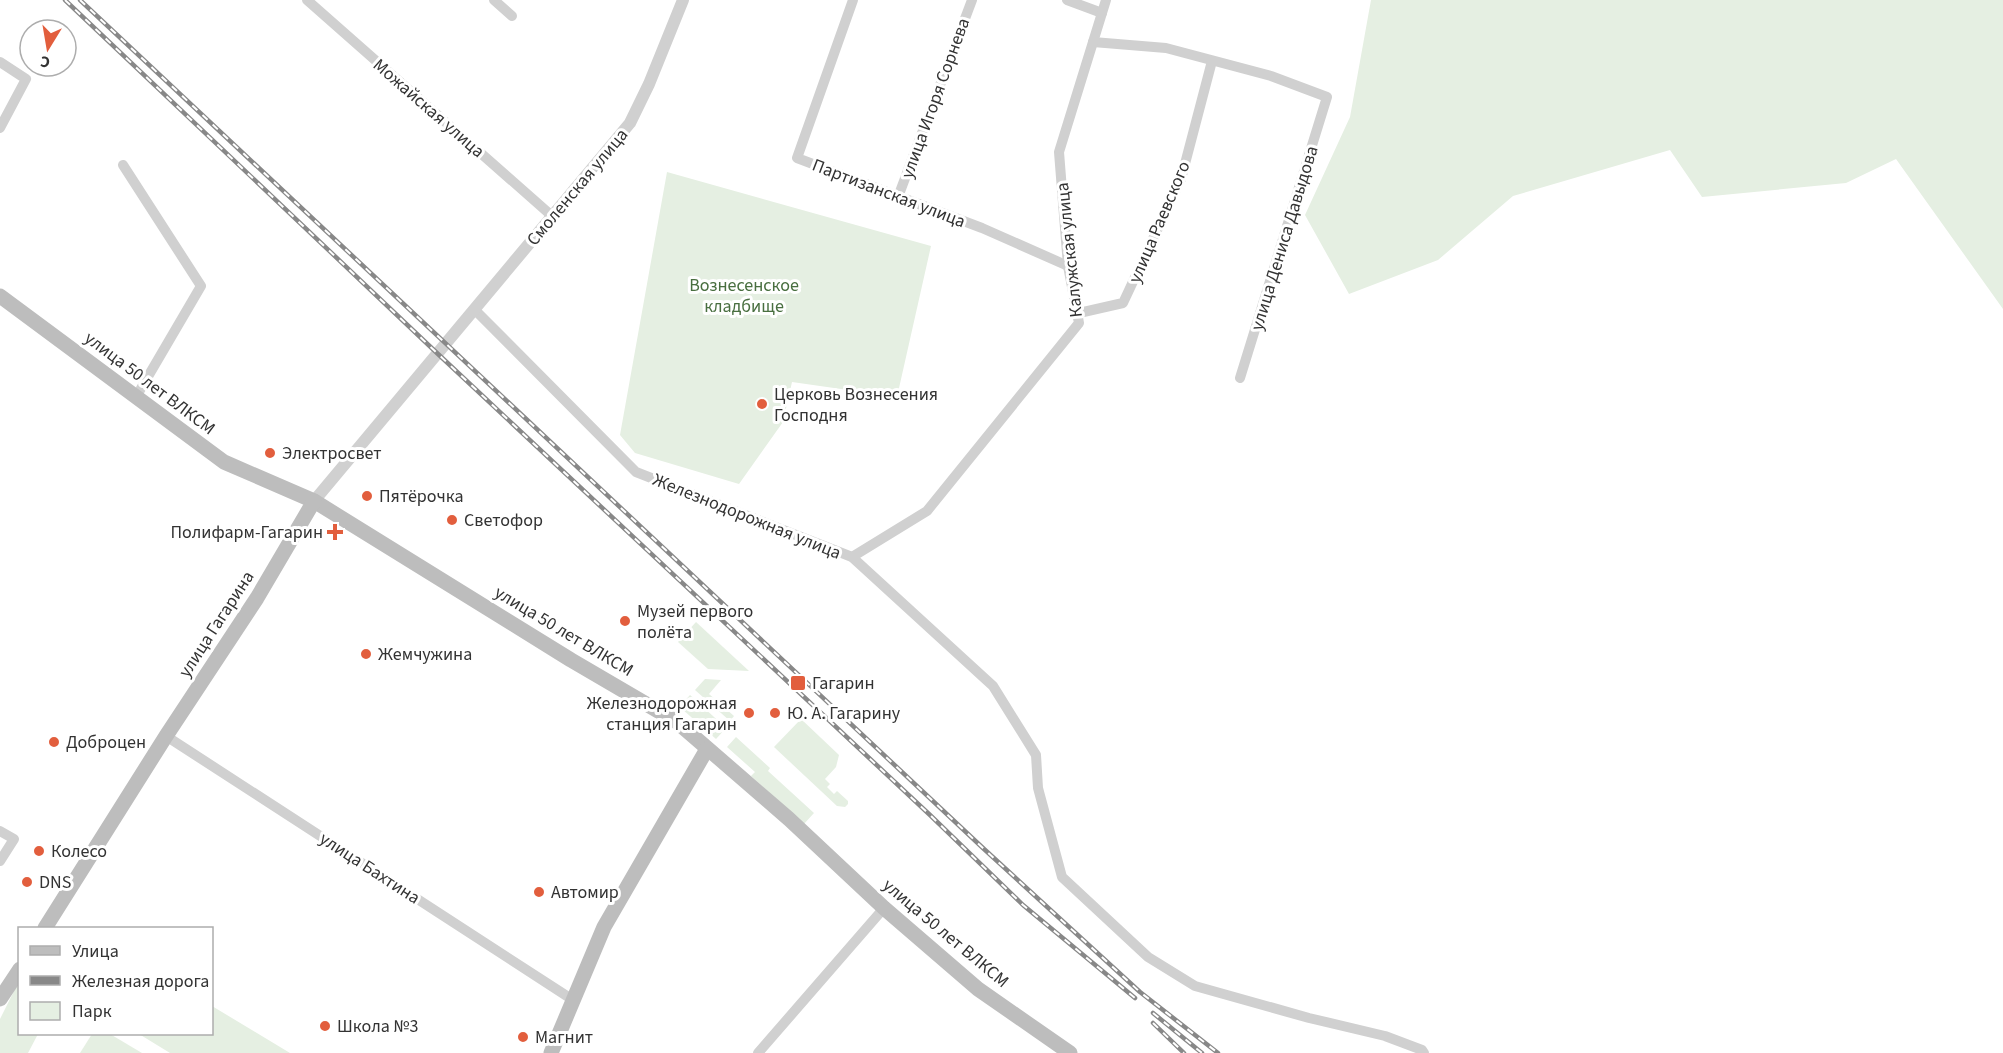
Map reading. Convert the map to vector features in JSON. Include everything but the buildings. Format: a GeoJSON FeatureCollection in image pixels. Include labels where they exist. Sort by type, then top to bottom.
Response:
{"type":"FeatureCollection","features":[{"type":"Feature","properties":{"kind":"main road","name":"улица 50 лет ВЛКСМ"},"geometry":{"type":"LineString","coordinates":[[0,296],[224,462],[314,501],[571,660],[677,722],[978,989],[1070,1053]]}},
{"type":"Feature","properties":{"kind":"main road","name":"улица Гагарина"},"geometry":{"type":"LineString","coordinates":[[46,927],[166,736],[257,598],[314,501]]}},
{"type":"Feature","properties":{"kind":"main road"},"geometry":{"type":"LineString","coordinates":[[551,1053],[604,927],[706,749]]}},
{"type":"Feature","properties":{"kind":"main road"},"geometry":{"type":"LineString","coordinates":[[0,999],[18,972]]}},
{"type":"Feature","properties":{"kind":"street","name":"Можайская улица"},"geometry":{"type":"LineString","coordinates":[[307,0],[552,216]]}},
{"type":"Feature","properties":{"kind":"street"},"geometry":{"type":"LineString","coordinates":[[494,0],[512,16]]}},
{"type":"Feature","properties":{"kind":"street","name":"Смоленская улица"},"geometry":{"type":"LineString","coordinates":[[438,354],[630,123],[649,84],[683,0]]}},
{"type":"Feature","properties":{"kind":"street","name":"Партизанская улица"},"geometry":{"type":"LineString","coordinates":[[853,0],[797,159],[982,228],[1068,266]]}},
{"type":"Feature","properties":{"kind":"street","name":"улица Игоря Сорнева"},"geometry":{"type":"LineString","coordinates":[[898,197],[972,0]]}},
{"type":"Feature","properties":{"kind":"street"},"geometry":{"type":"LineString","coordinates":[[1067,0],[1102,13]]}},
{"type":"Feature","properties":{"kind":"street","name":"Калужская улица"},"geometry":{"type":"LineString","coordinates":[[852,557],[927,511],[1079,322],[1068,266],[1059,152],[1106,0]]}},
{"type":"Feature","properties":{"kind":"street"},"geometry":{"type":"LineString","coordinates":[[1093,42],[1166,48],[1212,62]]}},
{"type":"Feature","properties":{"kind":"street"},"geometry":{"type":"LineString","coordinates":[[0,62],[26,79],[0,128]]}},
{"type":"Feature","properties":{"kind":"street","name":"улица Дениса Давыдова"},"geometry":{"type":"LineString","coordinates":[[1212,62],[1271,76],[1327,98],[1240,378]]}},
{"type":"Feature","properties":{"kind":"street","name":"улица Раевского"},"geometry":{"type":"LineString","coordinates":[[1079,313],[1123,303],[1181,179],[1212,62]]}},
{"type":"Feature","properties":{"kind":"street"},"geometry":{"type":"LineString","coordinates":[[123,165],[201,286],[136,397]]}},
{"type":"Feature","properties":{"kind":"street","name":"Железнодорожная улица"},"geometry":{"type":"LineString","coordinates":[[475,310],[636,472],[852,557],[993,686],[1036,755],[1038,788],[1062,878],[1148,957],[1195,986],[1309,1018],[1385,1036],[1422,1050],[1424,1053]]}},
{"type":"Feature","properties":{"kind":"street","name":"улица Гагарина"},"geometry":{"type":"LineString","coordinates":[[314,501],[438,354]]}},
{"type":"Feature","properties":{"kind":"street","name":"улица Бахтина"},"geometry":{"type":"LineString","coordinates":[[166,736],[573,1000]]}},
{"type":"Feature","properties":{"kind":"street"},"geometry":{"type":"LineString","coordinates":[[0,831],[14,839],[0,861]]}},
{"type":"Feature","properties":{"kind":"street"},"geometry":{"type":"LineString","coordinates":[[758,1053],[884,908]]}},
{"type":"Feature","properties":{"kind":"green space"},"geometry":{"type":"Polygon","coordinates":[[[1371,0],[2003,0],[2003,309],[1896,159],[1846,183],[1702,197],[1670,150],[1513,196],[1438,260],[1349,294],[1305,215],[1350,117],[1371,0]]]}},
{"type":"Feature","properties":{"kind":"green space","name":"Вознесенское кладбище"},"geometry":{"type":"Polygon","coordinates":[[[667,172],[931,246],[897,397],[792,382],[783,422],[739,484],[635,453],[620,435],[667,172]]]}},
{"type":"Feature","properties":{"kind":"green space"},"geometry":{"type":"Polygon","coordinates":[[[696,622],[749,671],[708,669],[678,642],[696,622]]]}},
{"type":"Feature","properties":{"kind":"green space"},"geometry":{"type":"Polygon","coordinates":[[[705,679],[721,680],[709,694],[734,716],[730,721],[695,690],[705,679]]]}},
{"type":"Feature","properties":{"kind":"green space"},"geometry":{"type":"Polygon","coordinates":[[[690,695],[726,728],[716,739],[682,709],[682,704],[690,695]]]}},
{"type":"Feature","properties":{"kind":"green space"},"geometry":{"type":"Polygon","coordinates":[[[801,719],[839,755],[836,767],[825,779],[830,784],[827,787],[834,794],[837,791],[848,801],[845,807],[837,806],[774,747],[801,719]]]}},
{"type":"Feature","properties":{"kind":"green space"},"geometry":{"type":"Polygon","coordinates":[[[736,737],[770,768],[768,771],[814,813],[804,824],[751,776],[755,772],[727,747],[736,737]]]}},
{"type":"Feature","properties":{"kind":"green space"},"geometry":{"type":"Polygon","coordinates":[[[18,983],[18,1035],[37,1035],[28,1053],[0,1053],[0,1019],[18,983]]]}},
{"type":"Feature","properties":{"kind":"green space"},"geometry":{"type":"Polygon","coordinates":[[[213,1007],[290,1053],[170,1053],[141,1035],[213,1035],[213,1007]]]}},
{"type":"Feature","properties":{"kind":"green space"},"geometry":{"type":"Polygon","coordinates":[[[91,1035],[112,1035],[142,1053],[80,1053],[91,1035]]]}},
{"type":"Feature","properties":{"kind":"railway"},"geometry":{"type":"LineString","coordinates":[[65,0],[1023,905],[1135,998]]}},
{"type":"Feature","properties":{"kind":"railway"},"geometry":{"type":"LineString","coordinates":[[80,0],[984,849],[1140,992],[1218,1053]]}},
{"type":"Feature","properties":{"kind":"railway"},"geometry":{"type":"LineString","coordinates":[[1153,1013],[1202,1053]]}},
{"type":"Feature","properties":{"kind":"railway"},"geometry":{"type":"LineString","coordinates":[[1153,1023],[1184,1053]]}},
{"type":"Feature","properties":{"kind":"place","name":"Церковь Вознесения Господня"},"geometry":{"type":"Point","coordinates":[762,404]}},
{"type":"Feature","properties":{"kind":"place","name":"Электросвет"},"geometry":{"type":"Point","coordinates":[270,453]}},
{"type":"Feature","properties":{"kind":"place","name":"Пятёрочка"},"geometry":{"type":"Point","coordinates":[367,496]}},
{"type":"Feature","properties":{"kind":"place","name":"Светофор"},"geometry":{"type":"Point","coordinates":[452,520]}},
{"type":"Feature","properties":{"kind":"place","name":"Полифарм-Гагарин"},"geometry":{"type":"Point","coordinates":[335,532]}},
{"type":"Feature","properties":{"kind":"place","name":"Музей первого полёта"},"geometry":{"type":"Point","coordinates":[625,621]}},
{"type":"Feature","properties":{"kind":"place","name":"Жемчужина"},"geometry":{"type":"Point","coordinates":[366,654]}},
{"type":"Feature","properties":{"kind":"place","name":"Гагарин"},"geometry":{"type":"Point","coordinates":[798,683]}},
{"type":"Feature","properties":{"kind":"place","name":"Железнодорожная станция Гагарин"},"geometry":{"type":"Point","coordinates":[749,713]}},
{"type":"Feature","properties":{"kind":"place","name":"Ю. А. Гагарину"},"geometry":{"type":"Point","coordinates":[775,713]}},
{"type":"Feature","properties":{"kind":"place","name":"Доброцен"},"geometry":{"type":"Point","coordinates":[54,742]}},
{"type":"Feature","properties":{"kind":"place","name":"Колесо"},"geometry":{"type":"Point","coordinates":[39,851]}},
{"type":"Feature","properties":{"kind":"place","name":"DNS"},"geometry":{"type":"Point","coordinates":[27,882]}},
{"type":"Feature","properties":{"kind":"place","name":"Автомир"},"geometry":{"type":"Point","coordinates":[539,892]}},
{"type":"Feature","properties":{"kind":"place","name":"Школа №3"},"geometry":{"type":"Point","coordinates":[325,1026]}},
{"type":"Feature","properties":{"kind":"place","name":"Магнит"},"geometry":{"type":"Point","coordinates":[523,1037]}}]}
